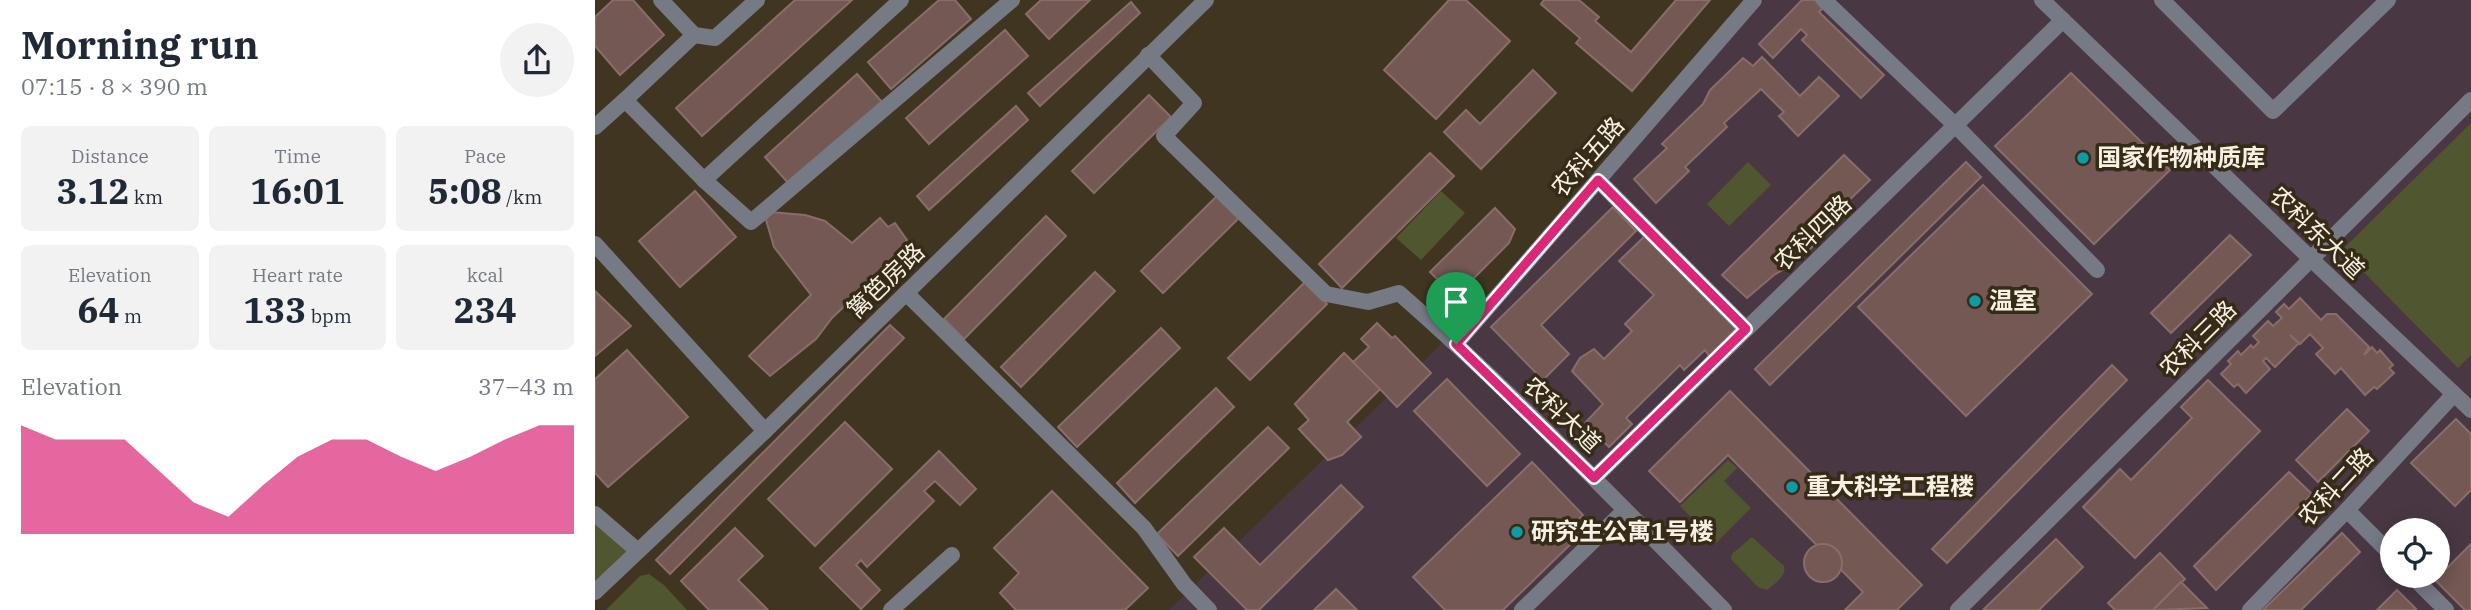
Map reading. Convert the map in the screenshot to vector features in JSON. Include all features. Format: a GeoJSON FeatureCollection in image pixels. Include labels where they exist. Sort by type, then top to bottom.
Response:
{"type":"FeatureCollection","features":[{"type":"Feature","properties":{"kind":"street"},"geometry":{"type":"LineString","coordinates":[[661,0],[694,35],[715,38],[757,0]]}},
{"type":"Feature","properties":{"kind":"street"},"geometry":{"type":"LineString","coordinates":[[704,180],[901,0]]}},
{"type":"Feature","properties":{"kind":"street"},"geometry":{"type":"LineString","coordinates":[[625,100],[704,180],[751,222],[1012,0]]}},
{"type":"Feature","properties":{"kind":"street","name":"篱笆房路"},"geometry":{"type":"LineString","coordinates":[[595,592],[765,432],[1206,0]]}},
{"type":"Feature","properties":{"kind":"street","name":"农科五路"},"geometry":{"type":"LineString","coordinates":[[1456,344],[1754,0]]}},
{"type":"Feature","properties":{"kind":"street"},"geometry":{"type":"LineString","coordinates":[[1824,0],[1956,126],[2097,270]]}},
{"type":"Feature","properties":{"kind":"street","name":"农科东大道"},"geometry":{"type":"LineString","coordinates":[[2042,0],[2311,260],[2471,410]]}},
{"type":"Feature","properties":{"kind":"street"},"geometry":{"type":"LineString","coordinates":[[2162,0],[2273,111],[2388,0]]}},
{"type":"Feature","properties":{"kind":"street","name":"农科四路"},"geometry":{"type":"LineString","coordinates":[[1594,478],[2063,20]]}},
{"type":"Feature","properties":{"kind":"street"},"geometry":{"type":"LineString","coordinates":[[595,127],[694,35]]}},
{"type":"Feature","properties":{"kind":"street","name":"农科大道"},"geometry":{"type":"LineString","coordinates":[[1148,55],[1194,103],[1164,136],[1326,294],[1368,302],[1399,293],[1456,344],[1594,478],[1724,610]]}},
{"type":"Feature","properties":{"kind":"street","name":"农科三路"},"geometry":{"type":"LineString","coordinates":[[1958,610],[2471,100]]}},
{"type":"Feature","properties":{"kind":"street"},"geometry":{"type":"LineString","coordinates":[[1598,180],[1746,329]]}},
{"type":"Feature","properties":{"kind":"street"},"geometry":{"type":"LineString","coordinates":[[595,244],[765,432]]}},
{"type":"Feature","properties":{"kind":"street"},"geometry":{"type":"LineString","coordinates":[[906,293],[1144,528],[1184,584],[1209,610]]}},
{"type":"Feature","properties":{"kind":"street","name":"农科二路"},"geometry":{"type":"LineString","coordinates":[[2250,610],[2454,394]]}},
{"type":"Feature","properties":{"kind":"street"},"geometry":{"type":"LineString","coordinates":[[1522,610],[1625,510]]}},
{"type":"Feature","properties":{"kind":"street"},"geometry":{"type":"LineString","coordinates":[[2347,510],[2380,543]]}},
{"type":"Feature","properties":{"kind":"street"},"geometry":{"type":"LineString","coordinates":[[595,514],[638,551]]}},
{"type":"Feature","properties":{"kind":"street"},"geometry":{"type":"LineString","coordinates":[[891,610],[952,555]]}},
{"type":"Feature","properties":{"kind":"street"},"geometry":{"type":"LineString","coordinates":[[2424,588],[2446,610]]}},
{"type":"Feature","properties":{"kind":"shaded area"},"geometry":{"type":"Polygon","coordinates":[[[1764,0],[2471,0],[2471,610],[1169,610],[1436,349],[1764,0]]]}},
{"type":"Feature","properties":{"kind":"green space"},"geometry":{"type":"Polygon","coordinates":[[[2471,123],[2471,355],[2458,368],[2342,250],[2471,123]]]}},
{"type":"Feature","properties":{"kind":"green space"},"geometry":{"type":"Polygon","coordinates":[[[1748,162],[1771,185],[1729,226],[1707,204],[1748,162]]]}},
{"type":"Feature","properties":{"kind":"green space"},"geometry":{"type":"Polygon","coordinates":[[[1441,191],[1465,213],[1421,260],[1396,238],[1441,191]]]}},
{"type":"Feature","properties":{"kind":"green space"},"geometry":{"type":"Polygon","coordinates":[[[1728,460],[1737,468],[1724,481],[1751,508],[1716,543],[1680,506],[1728,460]]]}},
{"type":"Feature","properties":{"kind":"green space"},"geometry":{"type":"Polygon","coordinates":[[[595,509],[629,554],[595,584],[595,509]]]}},
{"type":"Feature","properties":{"kind":"green space"},"geometry":{"type":"Polygon","coordinates":[[[1752,537],[1784,566],[1782,576],[1767,590],[1758,587],[1731,559],[1732,554],[1752,537]]]}},
{"type":"Feature","properties":{"kind":"green space"},"geometry":{"type":"Polygon","coordinates":[[[649,574],[664,585],[687,610],[606,610],[640,576],[649,574]]]}},
{"type":"Feature","properties":{"kind":"building"},"geometry":{"type":"Polygon","coordinates":[[[613,0],[633,0],[664,35],[620,75],[595,46],[595,17],[613,0]]]}},
{"type":"Feature","properties":{"kind":"building"},"geometry":{"type":"Polygon","coordinates":[[[795,0],[852,0],[702,136],[676,108],[795,0]]]}},
{"type":"Feature","properties":{"kind":"building"},"geometry":{"type":"Polygon","coordinates":[[[939,0],[955,0],[971,19],[891,89],[868,62],[939,0]]]}},
{"type":"Feature","properties":{"kind":"building"},"geometry":{"type":"Polygon","coordinates":[[[1041,0],[1090,0],[1049,39],[1026,14],[1041,0]]]}},
{"type":"Feature","properties":{"kind":"building"},"geometry":{"type":"Polygon","coordinates":[[[1449,0],[1466,0],[1510,41],[1436,119],[1384,70],[1449,0]]]}},
{"type":"Feature","properties":{"kind":"building"},"geometry":{"type":"Polygon","coordinates":[[[1544,0],[1579,0],[1599,17],[1595,21],[1631,52],[1676,0],[1710,0],[1632,91],[1576,43],[1580,38],[1541,4],[1544,0]]]}},
{"type":"Feature","properties":{"kind":"building"},"geometry":{"type":"Polygon","coordinates":[[[1802,0],[1815,0],[1823,8],[1819,12],[1884,75],[1861,98],[1802,40],[1807,35],[1801,29],[1773,58],[1759,44],[1802,0]]]}},
{"type":"Feature","properties":{"kind":"building"},"geometry":{"type":"Polygon","coordinates":[[[1131,2],[1140,13],[1040,106],[1028,93],[1131,2]]]}},
{"type":"Feature","properties":{"kind":"building"},"geometry":{"type":"Polygon","coordinates":[[[1005,30],[1028,56],[929,144],[906,118],[1005,30]]]}},
{"type":"Feature","properties":{"kind":"building"},"geometry":{"type":"Polygon","coordinates":[[[1762,57],[1800,96],[1819,77],[1839,96],[1798,136],[1779,116],[1784,112],[1761,89],[1724,123],[1727,127],[1685,167],[1689,171],[1656,203],[1634,179],[1667,148],[1662,144],[1703,104],[1710,90],[1743,58],[1753,66],[1762,57]]]}},
{"type":"Feature","properties":{"kind":"building"},"geometry":{"type":"Polygon","coordinates":[[[1533,70],[1556,93],[1481,169],[1444,132],[1466,110],[1480,124],[1533,70]]]}},
{"type":"Feature","properties":{"kind":"building","name":"国家作物种质库"},"geometry":{"type":"Polygon","coordinates":[[[2071,73],[2170,170],[2094,244],[1995,146],[2071,73]]]}},
{"type":"Feature","properties":{"kind":"building"},"geometry":{"type":"Polygon","coordinates":[[[857,74],[882,102],[790,185],[765,157],[857,74]]]}},
{"type":"Feature","properties":{"kind":"building"},"geometry":{"type":"Polygon","coordinates":[[[1149,95],[1171,117],[1094,193],[1072,171],[1149,95]]]}},
{"type":"Feature","properties":{"kind":"building"},"geometry":{"type":"Polygon","coordinates":[[[1016,106],[1028,120],[929,210],[917,196],[1016,106]]]}},
{"type":"Feature","properties":{"kind":"building"},"geometry":{"type":"Polygon","coordinates":[[[1430,153],[1454,176],[1342,288],[1319,264],[1430,153]]]}},
{"type":"Feature","properties":{"kind":"building"},"geometry":{"type":"Polygon","coordinates":[[[1844,155],[1870,180],[1839,210],[1826,232],[1801,259],[1774,275],[1747,298],[1722,275],[1844,155]]]}},
{"type":"Feature","properties":{"kind":"building"},"geometry":{"type":"Polygon","coordinates":[[[1966,162],[1981,177],[1770,385],[1755,369],[1966,162]]]}},
{"type":"Feature","properties":{"kind":"building","name":"温室"},"geometry":{"type":"Polygon","coordinates":[[[1983,185],[2092,294],[1966,416],[1858,307],[1983,185]]]}},
{"type":"Feature","properties":{"kind":"building"},"geometry":{"type":"Polygon","coordinates":[[[695,191],[736,237],[680,287],[639,241],[695,191]]]}},
{"type":"Feature","properties":{"kind":"building"},"geometry":{"type":"Polygon","coordinates":[[[1218,195],[1240,217],[1163,293],[1141,271],[1218,195]]]}},
{"type":"Feature","properties":{"kind":"building"},"geometry":{"type":"Polygon","coordinates":[[[1613,207],[1636,231],[1541,325],[1569,354],[1543,380],[1491,327],[1613,207]]]}},
{"type":"Feature","properties":{"kind":"building"},"geometry":{"type":"Polygon","coordinates":[[[1495,208],[1515,229],[1509,243],[1455,297],[1430,272],[1495,208]]]}},
{"type":"Feature","properties":{"kind":"building"},"geometry":{"type":"Polygon","coordinates":[[[770,212],[805,215],[825,221],[852,243],[880,218],[888,227],[895,223],[907,240],[876,276],[832,318],[816,339],[770,376],[749,356],[811,295],[774,247],[765,215],[770,212]]]}},
{"type":"Feature","properties":{"kind":"building"},"geometry":{"type":"Polygon","coordinates":[[[1046,216],[1066,236],[964,339],[944,319],[1046,216]]]}},
{"type":"Feature","properties":{"kind":"building"},"geometry":{"type":"Polygon","coordinates":[[[2230,235],[2251,255],[2171,333],[2151,313],[2230,235]]]}},
{"type":"Feature","properties":{"kind":"building"},"geometry":{"type":"Polygon","coordinates":[[[1645,236],[1736,329],[1709,356],[1705,350],[1684,370],[1680,365],[1626,418],[1632,424],[1609,447],[1585,423],[1603,404],[1572,371],[1580,358],[1594,349],[1604,359],[1632,331],[1625,324],[1654,295],[1619,261],[1645,236]]]}},
{"type":"Feature","properties":{"kind":"building"},"geometry":{"type":"Polygon","coordinates":[[[1095,272],[1115,291],[1021,387],[1001,367],[1095,272]]]}},
{"type":"Feature","properties":{"kind":"building"},"geometry":{"type":"Polygon","coordinates":[[[1305,282],[1327,304],[1250,380],[1228,358],[1305,282]]]}},
{"type":"Feature","properties":{"kind":"building"},"geometry":{"type":"Polygon","coordinates":[[[595,291],[631,326],[595,356],[595,291]]]}},
{"type":"Feature","properties":{"kind":"building"},"geometry":{"type":"Polygon","coordinates":[[[2300,298],[2321,320],[2327,314],[2336,314],[2369,347],[2364,355],[2372,347],[2377,353],[2380,350],[2393,365],[2389,368],[2394,373],[2377,389],[2374,387],[2365,395],[2341,368],[2335,374],[2316,354],[2323,348],[2310,334],[2275,367],[2266,358],[2263,361],[2270,369],[2246,393],[2238,384],[2234,387],[2221,374],[2238,351],[2241,355],[2251,345],[2253,348],[2259,342],[2253,336],[2268,321],[2273,326],[2282,318],[2276,312],[2284,304],[2289,309],[2300,298]]]}},
{"type":"Feature","properties":{"kind":"building"},"geometry":{"type":"Polygon","coordinates":[[[1377,323],[1392,338],[1395,336],[1431,373],[1397,407],[1380,389],[1347,422],[1361,437],[1342,455],[1328,460],[1299,429],[1309,420],[1295,404],[1344,353],[1353,362],[1369,347],[1361,339],[1377,323]]]}},
{"type":"Feature","properties":{"kind":"building"},"geometry":{"type":"Polygon","coordinates":[[[890,325],[904,338],[670,574],[656,560],[890,325]]]}},
{"type":"Feature","properties":{"kind":"building"},"geometry":{"type":"Polygon","coordinates":[[[1161,328],[1180,348],[1077,447],[1058,427],[1161,328]]]}},
{"type":"Feature","properties":{"kind":"building"},"geometry":{"type":"Polygon","coordinates":[[[627,350],[688,417],[608,487],[595,473],[595,379],[627,350]]]}},
{"type":"Feature","properties":{"kind":"building"},"geometry":{"type":"Polygon","coordinates":[[[1344,353],[1380,389],[1347,422],[1361,437],[1342,455],[1328,460],[1299,429],[1309,420],[1295,404],[1344,353]]]}},
{"type":"Feature","properties":{"kind":"building"},"geometry":{"type":"Polygon","coordinates":[[[2112,365],[2127,380],[1947,563],[1932,549],[2112,365]]]}},
{"type":"Feature","properties":{"kind":"building"},"geometry":{"type":"Polygon","coordinates":[[[1447,379],[1520,454],[1487,486],[1414,411],[1447,379]]]}},
{"type":"Feature","properties":{"kind":"building"},"geometry":{"type":"Polygon","coordinates":[[[2208,380],[2260,431],[2135,558],[2083,507],[2120,469],[2131,480],[2192,418],[2181,407],[2208,380]]]}},
{"type":"Feature","properties":{"kind":"building"},"geometry":{"type":"Polygon","coordinates":[[[1216,388],[1234,407],[1135,503],[1117,483],[1216,388]]]}},
{"type":"Feature","properties":{"kind":"building","name":"重大科学工程楼"},"geometry":{"type":"Polygon","coordinates":[[[1730,391],[1922,585],[1897,610],[1845,610],[1863,592],[1728,455],[1680,502],[1649,471],[1730,391]]]}},
{"type":"Feature","properties":{"kind":"building"},"geometry":{"type":"Polygon","coordinates":[[[2347,409],[2369,431],[2318,482],[2296,460],[2347,409]]]}},
{"type":"Feature","properties":{"kind":"building"},"geometry":{"type":"Polygon","coordinates":[[[2456,419],[2471,434],[2471,490],[2455,506],[2411,463],[2456,419]]]}},
{"type":"Feature","properties":{"kind":"building"},"geometry":{"type":"Polygon","coordinates":[[[845,422],[892,469],[815,546],[768,499],[845,422]]]}},
{"type":"Feature","properties":{"kind":"building"},"geometry":{"type":"Polygon","coordinates":[[[1268,427],[1289,448],[1178,556],[1157,534],[1268,427]]]}},
{"type":"Feature","properties":{"kind":"building"},"geometry":{"type":"Polygon","coordinates":[[[939,451],[976,489],[960,505],[935,481],[924,491],[934,501],[867,567],[861,560],[856,565],[880,590],[861,609],[820,568],[939,451]]]}},
{"type":"Feature","properties":{"kind":"building","name":"研究生公寓1号楼"},"geometry":{"type":"Polygon","coordinates":[[[1532,462],[1583,515],[1570,528],[1578,537],[1503,610],[1445,610],[1413,577],[1532,462]]]}},
{"type":"Feature","properties":{"kind":"building"},"geometry":{"type":"Polygon","coordinates":[[[2289,472],[2312,494],[2216,590],[2194,566],[2289,472]]]}},
{"type":"Feature","properties":{"kind":"building"},"geometry":{"type":"Polygon","coordinates":[[[1341,485],[1363,507],[1259,610],[1247,610],[1194,557],[1224,528],[1260,565],[1341,485]]]}},
{"type":"Feature","properties":{"kind":"building"},"geometry":{"type":"Polygon","coordinates":[[[1052,491],[1148,588],[1125,610],[1016,610],[1000,593],[1019,573],[994,548],[1052,491]]]}},
{"type":"Feature","properties":{"kind":"building"},"geometry":{"type":"Polygon","coordinates":[[[735,528],[763,556],[738,580],[768,610],[709,610],[681,581],[735,528]]]}},
{"type":"Feature","properties":{"kind":"building"},"geometry":{"type":"Polygon","coordinates":[[[2342,533],[2360,552],[2301,610],[2263,610],[2342,533]]]}},
{"type":"Feature","properties":{"kind":"building"},"geometry":{"type":"Polygon","coordinates":[[[2056,539],[2083,567],[2039,610],[1983,610],[2056,539]]]}},
{"type":"Feature","properties":{"kind":"building"},"geometry":{"type":"Polygon","coordinates":[[[1823,544],[1836,550],[1842,563],[1836,576],[1823,582],[1810,576],[1804,563],[1810,550],[1823,544]]]}},
{"type":"Feature","properties":{"kind":"building"},"geometry":{"type":"Polygon","coordinates":[[[2471,544],[2471,610],[2465,610],[2443,588],[2450,588],[2450,565],[2471,544]]]}},
{"type":"Feature","properties":{"kind":"building"},"geometry":{"type":"Polygon","coordinates":[[[2160,553],[2185,579],[2153,610],[2115,610],[2108,603],[2160,553]]]}},
{"type":"Feature","properties":{"kind":"building"},"geometry":{"type":"Polygon","coordinates":[[[2181,582],[2207,608],[2155,610],[2154,609],[2181,582]]]}},
{"type":"Feature","properties":{"kind":"building"},"geometry":{"type":"Polygon","coordinates":[[[1336,589],[1357,610],[1314,610],[1336,589]]]}},
{"type":"Feature","properties":{"kind":"building"},"geometry":{"type":"Polygon","coordinates":[[[2397,590],[2416,609],[2377,610],[2397,590]]]}},
{"type":"Feature","properties":{"kind":"place","name":"国家作物种质库"},"geometry":{"type":"Point","coordinates":[2083,158]}},
{"type":"Feature","properties":{"kind":"place","name":"温室"},"geometry":{"type":"Point","coordinates":[1975,301]}},
{"type":"Feature","properties":{"kind":"place","name":"重大科学工程楼"},"geometry":{"type":"Point","coordinates":[1792,487]}},
{"type":"Feature","properties":{"kind":"place","name":"研究生公寓1号楼"},"geometry":{"type":"Point","coordinates":[1517,532]}},
{"type":"Feature","properties":{"kind":"route"},"geometry":{"type":"LineString","coordinates":[[1598,180],[1746,329],[1594,478],[1456,344],[1598,180]]}}]}
